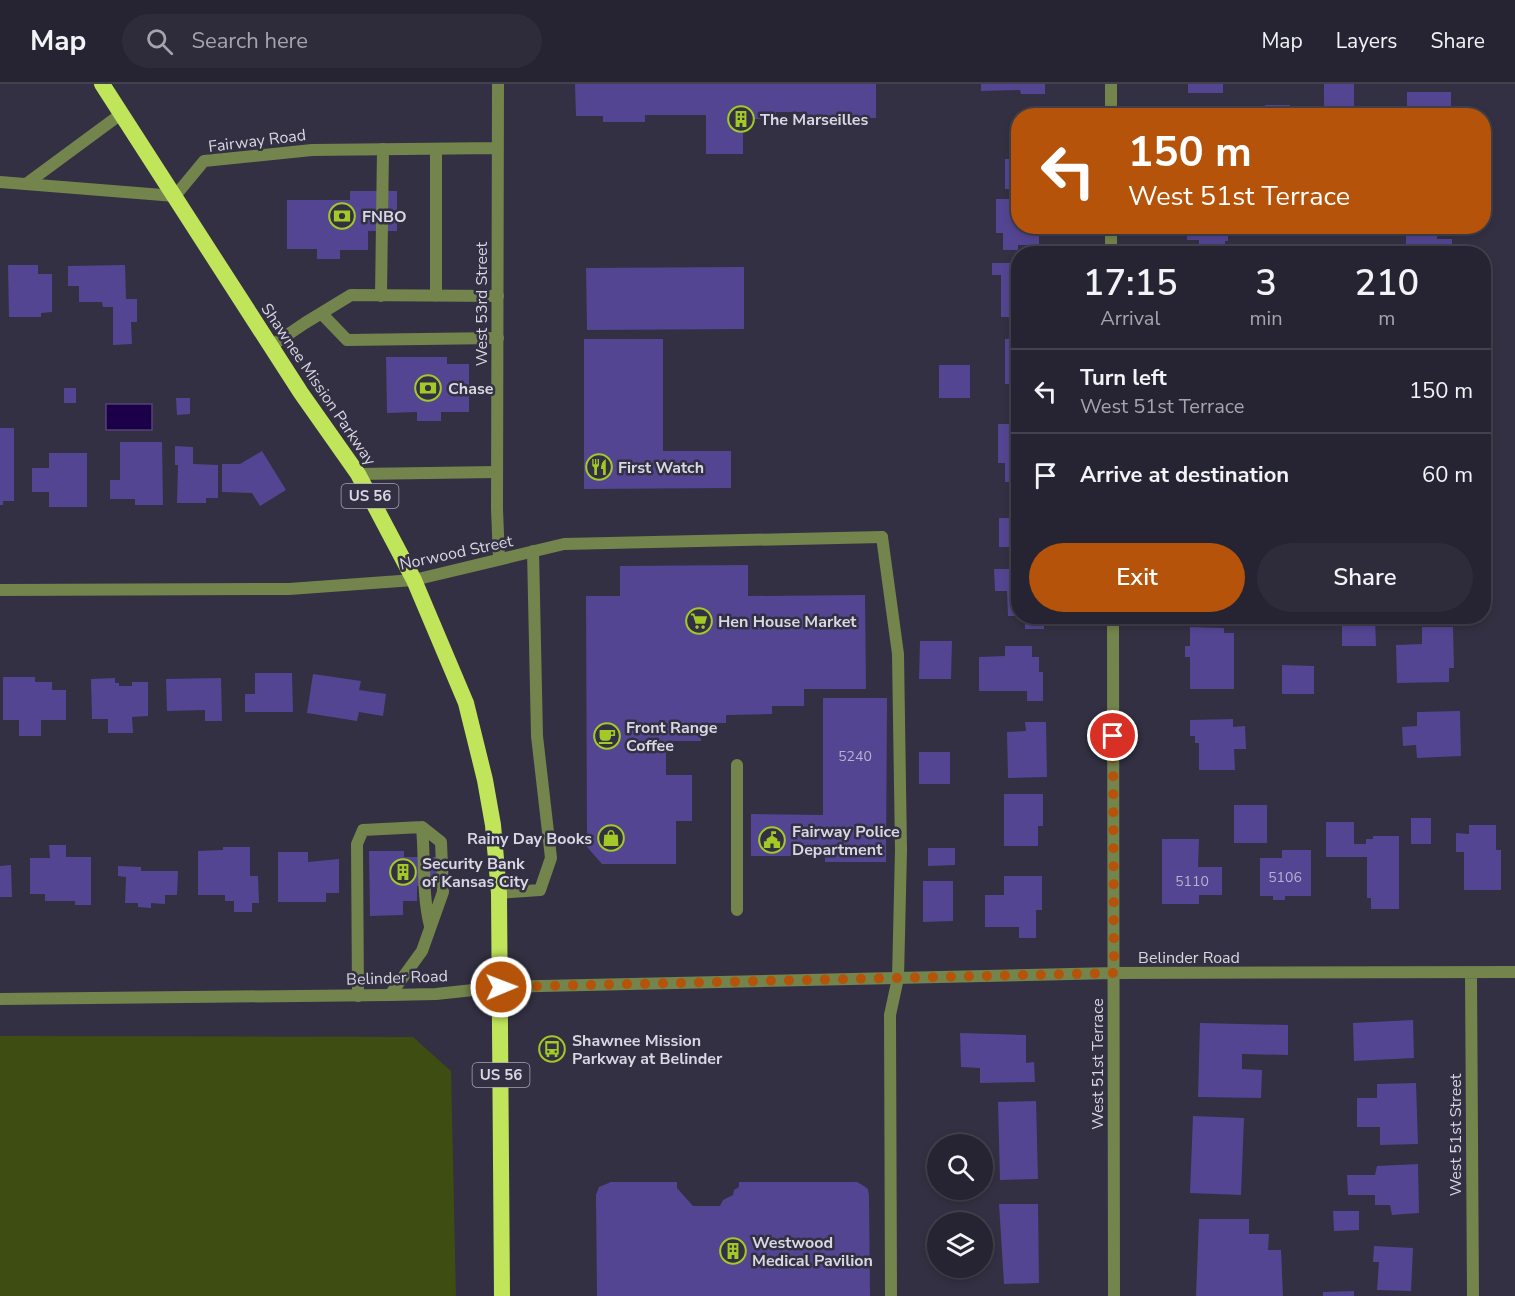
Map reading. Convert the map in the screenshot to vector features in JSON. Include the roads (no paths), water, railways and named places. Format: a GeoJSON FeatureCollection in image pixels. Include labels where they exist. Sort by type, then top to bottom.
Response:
{"type":"FeatureCollection","features":[{"type":"Feature","properties":{"kind":"highway","name":"Shawnee Mission Parkway"},"geometry":{"type":"LineString","coordinates":[[102,84],[312,410],[358,474],[414,580],[466,703],[485,780],[493,825],[499,893],[502,1296]]}},
{"type":"Feature","properties":{"kind":"street","name":"West 53rd Street"},"geometry":{"type":"LineString","coordinates":[[498,84],[497,472],[499,560]]}},
{"type":"Feature","properties":{"kind":"street"},"geometry":{"type":"LineString","coordinates":[[1111,84],[1111,108]]}},
{"type":"Feature","properties":{"kind":"street"},"geometry":{"type":"LineString","coordinates":[[26,184],[121,114]]}},
{"type":"Feature","properties":{"kind":"street"},"geometry":{"type":"LineString","coordinates":[[436,148],[436,296]]}},
{"type":"Feature","properties":{"kind":"street","name":"Fairway Road"},"geometry":{"type":"LineString","coordinates":[[175,196],[204,161],[312,150],[498,148]]}},
{"type":"Feature","properties":{"kind":"street"},"geometry":{"type":"LineString","coordinates":[[381,296],[383,149]]}},
{"type":"Feature","properties":{"kind":"street"},"geometry":{"type":"LineString","coordinates":[[0,182],[175,196]]}},
{"type":"Feature","properties":{"kind":"street"},"geometry":{"type":"LineString","coordinates":[[271,346],[351,295],[498,296]]}},
{"type":"Feature","properties":{"kind":"street"},"geometry":{"type":"LineString","coordinates":[[321,313],[347,340],[498,338]]}},
{"type":"Feature","properties":{"kind":"street"},"geometry":{"type":"LineString","coordinates":[[358,474],[497,472]]}},
{"type":"Feature","properties":{"kind":"street","name":"Norwood Street"},"geometry":{"type":"LineString","coordinates":[[0,590],[289,589],[414,580],[564,544],[882,537],[898,654],[901,850],[898,978]]}},
{"type":"Feature","properties":{"kind":"street"},"geometry":{"type":"LineString","coordinates":[[499,893],[540,890],[551,858],[537,736],[533,551]]}},
{"type":"Feature","properties":{"kind":"street","name":"West 51st Terrace"},"geometry":{"type":"LineString","coordinates":[[1113,624],[1114,1296]]}},
{"type":"Feature","properties":{"kind":"street"},"geometry":{"type":"LineString","coordinates":[[737,765],[737,910]]}},
{"type":"Feature","properties":{"kind":"street"},"geometry":{"type":"LineString","coordinates":[[422,827],[426,909],[430,927]]}},
{"type":"Feature","properties":{"kind":"street"},"geometry":{"type":"LineString","coordinates":[[358,996],[357,844],[363,830],[422,827],[441,842],[443,892],[422,951],[390,995]]}},
{"type":"Feature","properties":{"kind":"street","name":"Belinder Road"},"geometry":{"type":"LineString","coordinates":[[0,999],[358,996],[436,994],[501,987],[1114,973],[1471,974],[1515,972]]}},
{"type":"Feature","properties":{"kind":"street","name":"West 51st Street"},"geometry":{"type":"LineString","coordinates":[[1471,974],[1473,1296]]}},
{"type":"Feature","properties":{"kind":"street"},"geometry":{"type":"LineString","coordinates":[[891,1296],[890,1015],[898,978]]}},
{"type":"Feature","properties":{"kind":"place","name":"The Marseilles"},"geometry":{"type":"Point","coordinates":[741,119]}},
{"type":"Feature","properties":{"kind":"place","name":"FNBO"},"geometry":{"type":"Point","coordinates":[342,216]}},
{"type":"Feature","properties":{"kind":"place","name":"Chase"},"geometry":{"type":"Point","coordinates":[428,388]}},
{"type":"Feature","properties":{"kind":"place","name":"First Watch"},"geometry":{"type":"Point","coordinates":[599,467]}},
{"type":"Feature","properties":{"kind":"place","name":"Hen House Market"},"geometry":{"type":"Point","coordinates":[699,621]}},
{"type":"Feature","properties":{"kind":"place","name":"Front Range Coffee"},"geometry":{"type":"Point","coordinates":[607,736]}},
{"type":"Feature","properties":{"kind":"place","name":"Rainy Day Books"},"geometry":{"type":"Point","coordinates":[611,838]}},
{"type":"Feature","properties":{"kind":"place","name":"Fairway Police Department"},"geometry":{"type":"Point","coordinates":[772,840]}},
{"type":"Feature","properties":{"kind":"place","name":"Security Bank of Kansas City"},"geometry":{"type":"Point","coordinates":[403,872]}},
{"type":"Feature","properties":{"kind":"place","name":"Shawnee Mission Parkway at Belinder"},"geometry":{"type":"Point","coordinates":[552,1049]}},
{"type":"Feature","properties":{"kind":"place","name":"Westwood Medical Pavilion"},"geometry":{"type":"Point","coordinates":[733,1251]}}]}
